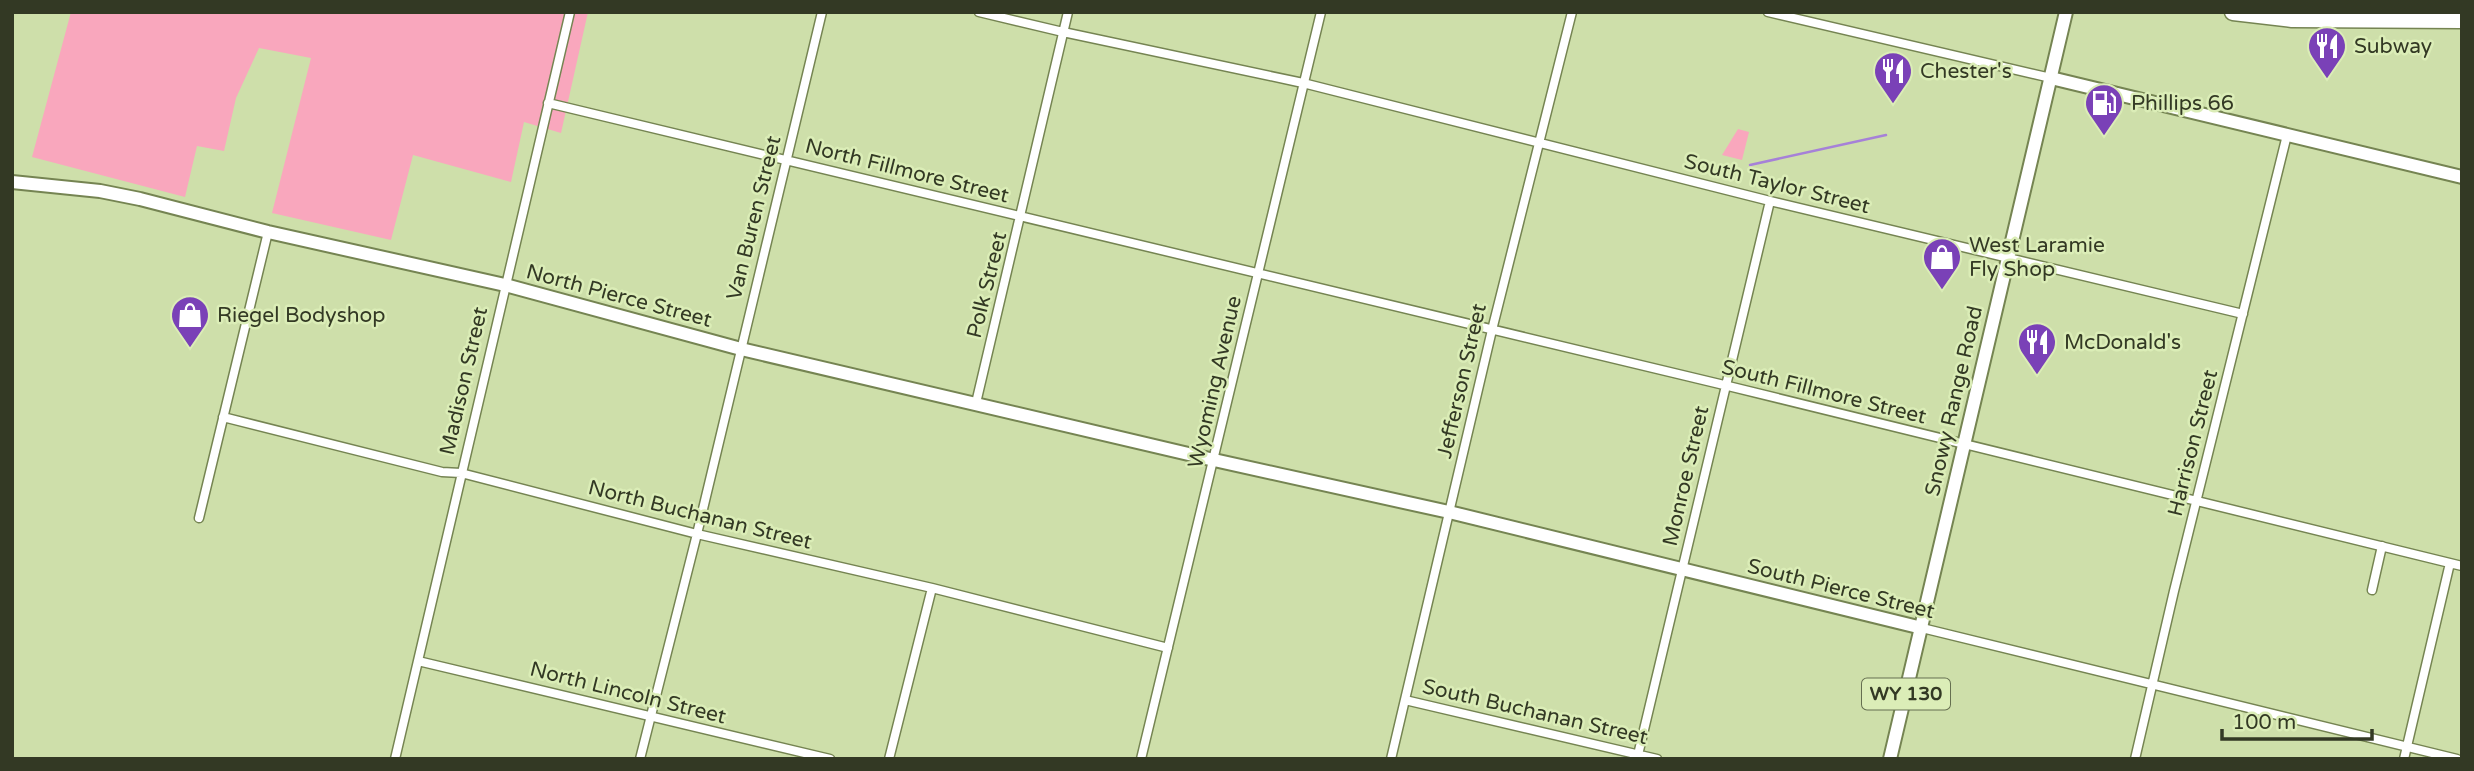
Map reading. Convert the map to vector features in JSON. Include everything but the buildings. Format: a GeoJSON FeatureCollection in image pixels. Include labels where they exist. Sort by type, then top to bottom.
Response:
{"type":"FeatureCollection","features":[{"type":"Feature","properties":{"kind":"highway"},"geometry":{"type":"LineString","coordinates":[[2233,12],[2292,19],[2462,20]]}},
{"type":"Feature","properties":{"kind":"main road","name":"Snowy Range Road"},"geometry":{"type":"LineString","coordinates":[[1891,759],[2066,12]]}},
{"type":"Feature","properties":{"kind":"main road"},"geometry":{"type":"LineString","coordinates":[[2050,78],[2462,177]]}},
{"type":"Feature","properties":{"kind":"main road","name":"North Pierce Street"},"geometry":{"type":"LineString","coordinates":[[12,182],[100,191],[505,285],[741,349],[1214,460]]}},
{"type":"Feature","properties":{"kind":"main road","name":"South Pierce Street"},"geometry":{"type":"LineString","coordinates":[[1214,460],[1449,512],[1922,628]]}},
{"type":"Feature","properties":{"kind":"street","name":"Madison Street"},"geometry":{"type":"LineString","coordinates":[[394,759],[570,12]]}},
{"type":"Feature","properties":{"kind":"street","name":"Van Buren Street"},"geometry":{"type":"LineString","coordinates":[[640,759],[697,534],[822,12]]}},
{"type":"Feature","properties":{"kind":"street","name":"South Taylor Street"},"geometry":{"type":"LineString","coordinates":[[979,12],[1303,83],[1770,201],[2244,314]]}},
{"type":"Feature","properties":{"kind":"street","name":"Polk Street"},"geometry":{"type":"LineString","coordinates":[[976,403],[1068,12]]}},
{"type":"Feature","properties":{"kind":"street","name":"Wyoming Avenue"},"geometry":{"type":"LineString","coordinates":[[1141,759],[1321,12]]}},
{"type":"Feature","properties":{"kind":"street","name":"Jefferson Street"},"geometry":{"type":"LineString","coordinates":[[1391,759],[1492,330],[1572,12]]}},
{"type":"Feature","properties":{"kind":"street"},"geometry":{"type":"LineString","coordinates":[[1768,12],[2050,78]]}},
{"type":"Feature","properties":{"kind":"street","name":"North Fillmore Street"},"geometry":{"type":"LineString","coordinates":[[548,103],[1259,274]]}},
{"type":"Feature","properties":{"kind":"street","name":"Harrison Street"},"geometry":{"type":"LineString","coordinates":[[2135,759],[2287,135]]}},
{"type":"Feature","properties":{"kind":"street","name":"Monroe Street"},"geometry":{"type":"LineString","coordinates":[[1637,756],[1770,201]]}},
{"type":"Feature","properties":{"kind":"street"},"geometry":{"type":"LineString","coordinates":[[199,518],[268,232]]}},
{"type":"Feature","properties":{"kind":"street","name":"South Fillmore Street"},"geometry":{"type":"LineString","coordinates":[[1259,274],[2462,566]]}},
{"type":"Feature","properties":{"kind":"street","name":"North Buchanan Street"},"geometry":{"type":"LineString","coordinates":[[223,417],[442,472],[461,473],[697,534],[932,588],[1168,648]]}},
{"type":"Feature","properties":{"kind":"street"},"geometry":{"type":"LineString","coordinates":[[2372,590],[2382,546]]}},
{"type":"Feature","properties":{"kind":"street"},"geometry":{"type":"LineString","coordinates":[[2404,759],[2450,563]]}},
{"type":"Feature","properties":{"kind":"street"},"geometry":{"type":"LineString","coordinates":[[889,759],[932,588]]}},
{"type":"Feature","properties":{"kind":"street","name":"South Pierce Street"},"geometry":{"type":"LineString","coordinates":[[1922,628],[2457,759]]}},
{"type":"Feature","properties":{"kind":"street","name":"North Lincoln Street"},"geometry":{"type":"LineString","coordinates":[[418,661],[830,759]]}},
{"type":"Feature","properties":{"kind":"street","name":"South Buchanan Street"},"geometry":{"type":"LineString","coordinates":[[1405,700],[1657,759]]}},
{"type":"Feature","properties":{"kind":"shaded area"},"geometry":{"type":"Polygon","coordinates":[[[71,12],[588,12],[561,133],[524,122],[511,182],[413,155],[391,240],[272,213],[311,58],[259,48],[236,98],[224,151],[197,146],[185,197],[32,157],[71,12]]]}},
{"type":"Feature","properties":{"kind":"shaded area"},"geometry":{"type":"Polygon","coordinates":[[[1738,129],[1749,132],[1742,160],[1722,155],[1738,129]]]}},
{"type":"Feature","properties":{"kind":"waterway"},"geometry":{"type":"LineString","coordinates":[[1750,165],[1886,135]]}},
{"type":"Feature","properties":{"kind":"place","name":"Subway"},"geometry":{"type":"Point","coordinates":[2327,80]}},
{"type":"Feature","properties":{"kind":"place","name":"Chester's"},"geometry":{"type":"Point","coordinates":[1893,105]}},
{"type":"Feature","properties":{"kind":"place","name":"Phillips 66"},"geometry":{"type":"Point","coordinates":[2104,137]}},
{"type":"Feature","properties":{"kind":"place","name":"West Laramie Fly Shop"},"geometry":{"type":"Point","coordinates":[1942,291]}},
{"type":"Feature","properties":{"kind":"place","name":"Riegel Bodyshop"},"geometry":{"type":"Point","coordinates":[190,349]}},
{"type":"Feature","properties":{"kind":"place","name":"McDonald's"},"geometry":{"type":"Point","coordinates":[2037,376]}}]}
